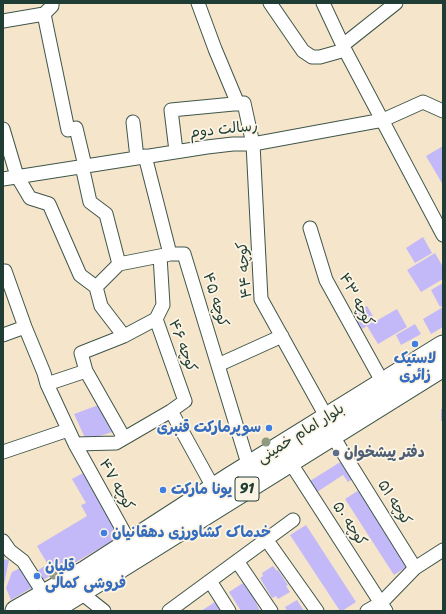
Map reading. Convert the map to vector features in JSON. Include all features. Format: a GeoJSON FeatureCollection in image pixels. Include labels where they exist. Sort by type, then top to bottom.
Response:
{"type":"FeatureCollection","features":[{"type":"Feature","properties":{"kind":"main road","name":"بلوار امام خمینی"},"geometry":{"type":"LineString","coordinates":[[16,611],[50,607],[80,592],[290,462],[383,383],[443,346]]}},
{"type":"Feature","properties":{"kind":"main road","name":"بلوار امام خمینی"},"geometry":{"type":"LineString","coordinates":[[50,607],[86,571],[249,467],[330,427],[443,366]]}},
{"type":"Feature","properties":{"kind":"street"},"geometry":{"type":"LineString","coordinates":[[3,21],[44,14],[52,6],[52,3]]}},
{"type":"Feature","properties":{"kind":"street","name":"کوچه ۴۴"},"geometry":{"type":"LineString","coordinates":[[198,3],[215,49],[241,104],[253,144],[261,299],[330,427]]}},
{"type":"Feature","properties":{"kind":"street"},"geometry":{"type":"LineString","coordinates":[[270,3],[303,51],[312,58],[320,58],[344,48],[396,3]]}},
{"type":"Feature","properties":{"kind":"street"},"geometry":{"type":"LineString","coordinates":[[323,3],[344,48],[443,235]]}},
{"type":"Feature","properties":{"kind":"street"},"geometry":{"type":"LineString","coordinates":[[44,14],[61,90],[68,130],[76,128],[90,202],[106,214],[119,264]]}},
{"type":"Feature","properties":{"kind":"street","name":"رسالت دوم"},"geometry":{"type":"LineString","coordinates":[[3,179],[233,144],[253,144],[383,120],[423,102],[443,111]]}},
{"type":"Feature","properties":{"kind":"street"},"geometry":{"type":"LineString","coordinates":[[176,152],[171,110],[241,104]]}},
{"type":"Feature","properties":{"kind":"street"},"geometry":{"type":"LineString","coordinates":[[133,122],[165,255],[163,305],[156,319]]}},
{"type":"Feature","properties":{"kind":"street"},"geometry":{"type":"LineString","coordinates":[[3,129],[17,176],[30,198],[49,204],[80,276],[96,287],[101,306],[124,336]]}},
{"type":"Feature","properties":{"kind":"street","name":"کوچه ۴۳"},"geometry":{"type":"LineString","coordinates":[[310,228],[326,280],[383,383]]}},
{"type":"Feature","properties":{"kind":"street","name":"کوچه ۴۵"},"geometry":{"type":"LineString","coordinates":[[165,255],[184,254],[249,467]]}},
{"type":"Feature","properties":{"kind":"street"},"geometry":{"type":"LineString","coordinates":[[96,287],[119,264],[165,255]]}},
{"type":"Feature","properties":{"kind":"street","name":"کوچه ۴۷"},"geometry":{"type":"LineString","coordinates":[[4,269],[47,384],[68,430],[130,543]]}},
{"type":"Feature","properties":{"kind":"street","name":"کوچه ۴۶"},"geometry":{"type":"LineString","coordinates":[[86,371],[81,353],[124,336],[156,319],[185,401],[171,411]]}},
{"type":"Feature","properties":{"kind":"street"},"geometry":{"type":"LineString","coordinates":[[3,335],[25,327]]}},
{"type":"Feature","properties":{"kind":"street"},"geometry":{"type":"LineString","coordinates":[[218,365],[282,336]]}},
{"type":"Feature","properties":{"kind":"street"},"geometry":{"type":"LineString","coordinates":[[47,384],[86,371],[124,438]]}},
{"type":"Feature","properties":{"kind":"street"},"geometry":{"type":"LineString","coordinates":[[75,444],[116,443],[171,411],[214,489]]}},
{"type":"Feature","properties":{"kind":"street","name":"کوچه ۵۱"},"geometry":{"type":"LineString","coordinates":[[330,427],[415,568]]}},
{"type":"Feature","properties":{"kind":"street"},"geometry":{"type":"LineString","coordinates":[[3,452],[68,430]]}},
{"type":"Feature","properties":{"kind":"street","name":"کوچه ۵۰"},"geometry":{"type":"LineString","coordinates":[[290,462],[383,607]]}},
{"type":"Feature","properties":{"kind":"street"},"geometry":{"type":"LineString","coordinates":[[177,609],[210,581],[293,520]]}},
{"type":"Feature","properties":{"kind":"street"},"geometry":{"type":"LineString","coordinates":[[266,539],[317,611]]}},
{"type":"Feature","properties":{"kind":"street"},"geometry":{"type":"LineString","coordinates":[[3,541],[10,551],[22,561],[50,607]]}},
{"type":"Feature","properties":{"kind":"street"},"geometry":{"type":"LineString","coordinates":[[367,611],[383,607],[415,568],[443,550]]}},
{"type":"Feature","properties":{"kind":"street"},"geometry":{"type":"LineString","coordinates":[[237,561],[271,611]]}},
{"type":"Feature","properties":{"kind":"street"},"geometry":{"type":"LineString","coordinates":[[210,581],[229,611]]}},
{"type":"Feature","properties":{"kind":"street"},"geometry":{"type":"LineString","coordinates":[[80,592],[104,611]]}},
{"type":"Feature","properties":{"kind":"building"},"geometry":{"type":"Polygon","coordinates":[[[443,146],[443,185],[426,156],[443,146]]]}},
{"type":"Feature","properties":{"kind":"building"},"geometry":{"type":"Polygon","coordinates":[[[423,237],[432,253],[415,263],[406,248],[423,237]]]}},
{"type":"Feature","properties":{"kind":"building"},"geometry":{"type":"Polygon","coordinates":[[[435,253],[443,267],[443,279],[421,292],[407,270],[435,253]]]}},
{"type":"Feature","properties":{"kind":"building"},"geometry":{"type":"Polygon","coordinates":[[[443,283],[443,305],[440,307],[431,290],[443,283]]]}},
{"type":"Feature","properties":{"kind":"building"},"geometry":{"type":"Polygon","coordinates":[[[367,306],[376,321],[397,309],[407,327],[378,344],[367,326],[362,329],[353,314],[367,306]]]}},
{"type":"Feature","properties":{"kind":"building"},"geometry":{"type":"Polygon","coordinates":[[[443,307],[443,327],[431,334],[423,319],[443,307]]]}},
{"type":"Feature","properties":{"kind":"building"},"geometry":{"type":"Polygon","coordinates":[[[415,324],[421,334],[401,345],[396,335],[415,324]]]}},
{"type":"Feature","properties":{"kind":"building"},"geometry":{"type":"Polygon","coordinates":[[[104,403],[116,431],[86,440],[74,414],[104,403]]]}},
{"type":"Feature","properties":{"kind":"building"},"geometry":{"type":"Polygon","coordinates":[[[441,409],[443,409],[443,421],[441,421],[441,409]]]}},
{"type":"Feature","properties":{"kind":"building"},"geometry":{"type":"Polygon","coordinates":[[[345,459],[357,476],[348,482],[343,475],[317,492],[310,481],[345,459]]]}},
{"type":"Feature","properties":{"kind":"building"},"geometry":{"type":"Polygon","coordinates":[[[85,472],[122,535],[54,575],[37,546],[87,516],[81,505],[86,503],[72,479],[85,472]]]}},
{"type":"Feature","properties":{"kind":"building"},"geometry":{"type":"Polygon","coordinates":[[[359,490],[408,566],[394,575],[345,499],[359,490]]]}},
{"type":"Feature","properties":{"kind":"building"},"geometry":{"type":"Polygon","coordinates":[[[306,525],[356,602],[342,611],[340,611],[290,535],[306,525]]]}},
{"type":"Feature","properties":{"kind":"building"},"geometry":{"type":"Polygon","coordinates":[[[3,559],[9,560],[4,584],[3,584],[3,559]]]}},
{"type":"Feature","properties":{"kind":"building"},"geometry":{"type":"Polygon","coordinates":[[[46,565],[52,575],[43,580],[37,571],[46,565]]]}},
{"type":"Feature","properties":{"kind":"building"},"geometry":{"type":"Polygon","coordinates":[[[273,566],[277,571],[278,570],[288,585],[286,586],[290,592],[278,599],[276,596],[272,598],[260,578],[263,576],[262,573],[273,566]]]}},
{"type":"Feature","properties":{"kind":"building"},"geometry":{"type":"Polygon","coordinates":[[[22,567],[33,587],[11,600],[6,588],[12,572],[22,567]]]}},
{"type":"Feature","properties":{"kind":"building"},"geometry":{"type":"Polygon","coordinates":[[[243,583],[249,592],[250,591],[260,611],[241,611],[229,592],[243,583]]]}},
{"type":"Feature","properties":{"kind":"building"},"geometry":{"type":"Polygon","coordinates":[[[297,600],[304,611],[287,611],[285,607],[297,600]]]}},
{"type":"Feature","properties":{"kind":"building"},"geometry":{"type":"Polygon","coordinates":[[[215,602],[221,611],[201,611],[215,602]]]}},
{"type":"Feature","properties":{"kind":"place","name":"لاستیک زائری"},"geometry":{"type":"Point","coordinates":[415,344]}},
{"type":"Feature","properties":{"kind":"place","name":"سوپرمارکت قنبری"},"geometry":{"type":"Point","coordinates":[269,428]}},
{"type":"Feature","properties":{"kind":"place","name":"دفتر پیشخوان"},"geometry":{"type":"Point","coordinates":[336,453]}},
{"type":"Feature","properties":{"kind":"place","name":"یونا مارکت"},"geometry":{"type":"Point","coordinates":[163,490]}},
{"type":"Feature","properties":{"kind":"place","name":"خدماک کشاورزی دهقانیان"},"geometry":{"type":"Point","coordinates":[104,533]}},
{"type":"Feature","properties":{"kind":"place","name":"قلیان فروشی کمالی"},"geometry":{"type":"Point","coordinates":[37,576]}}]}
